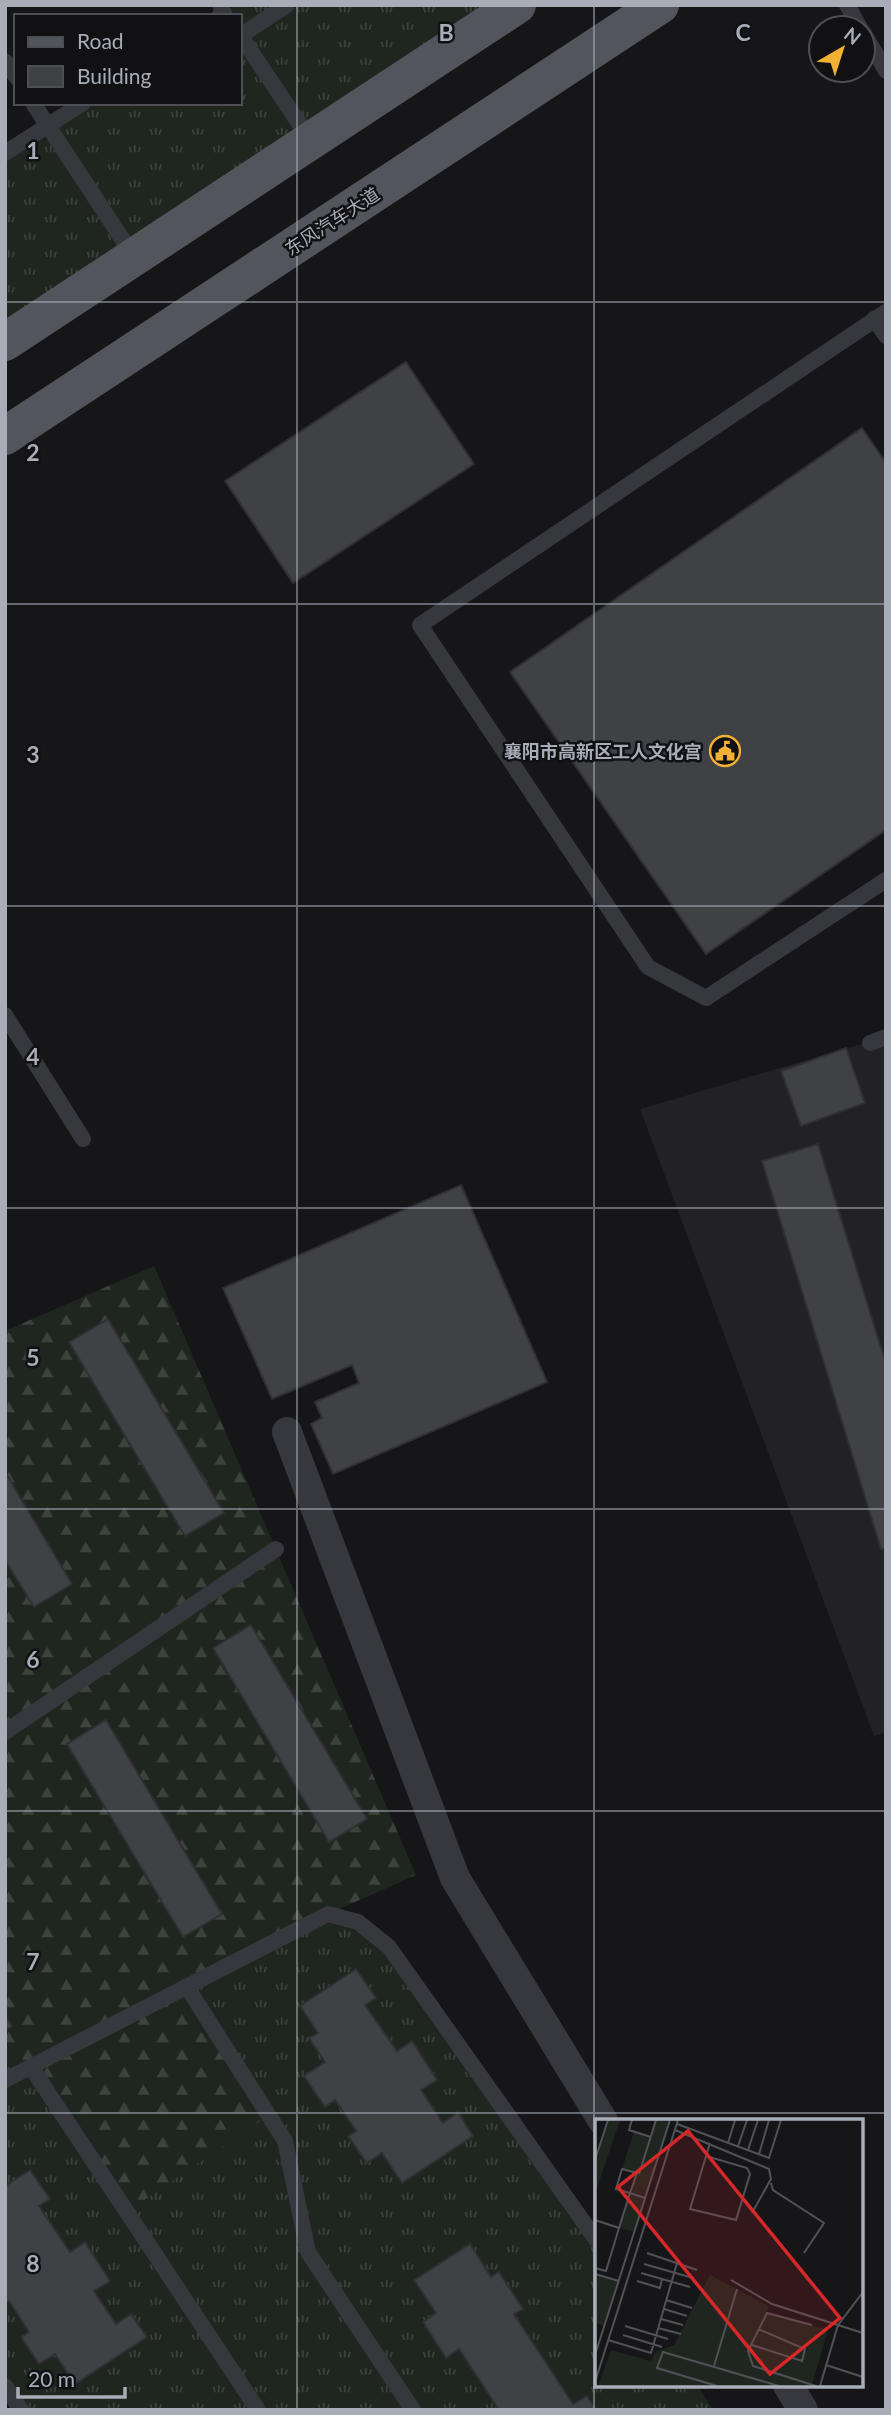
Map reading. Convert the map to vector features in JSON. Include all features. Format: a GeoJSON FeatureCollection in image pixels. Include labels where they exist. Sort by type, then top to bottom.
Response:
{"type":"FeatureCollection","features":[{"type":"Feature","properties":{"kind":"main road"},"geometry":{"type":"LineString","coordinates":[[5,342],[517,5]]}},
{"type":"Feature","properties":{"kind":"main road","name":"东风汽车大道"},"geometry":{"type":"LineString","coordinates":[[5,436],[660,5]]}},
{"type":"Feature","properties":{"kind":"street"},"geometry":{"type":"LineString","coordinates":[[287,1432],[455,1878],[602,2119]]}},
{"type":"Feature","properties":{"kind":"street"},"geometry":{"type":"LineString","coordinates":[[789,2387],[803,2410]]}},
{"type":"Feature","properties":{"kind":"lane"},"geometry":{"type":"LineString","coordinates":[[242,35],[287,5]]}},
{"type":"Feature","properties":{"kind":"lane"},"geometry":{"type":"LineString","coordinates":[[242,39],[311,141]]}},
{"type":"Feature","properties":{"kind":"lane"},"geometry":{"type":"LineString","coordinates":[[877,56],[886,71]]}},
{"type":"Feature","properties":{"kind":"lane"},"geometry":{"type":"LineString","coordinates":[[34,105],[134,257]]}},
{"type":"Feature","properties":{"kind":"lane"},"geometry":{"type":"LineString","coordinates":[[5,153],[80,105]]}},
{"type":"Feature","properties":{"kind":"lane"},"geometry":{"type":"LineString","coordinates":[[886,336],[880,316],[420,625],[648,967],[706,998],[886,880]]}},
{"type":"Feature","properties":{"kind":"lane"},"geometry":{"type":"LineString","coordinates":[[5,1015],[83,1139]]}},
{"type":"Feature","properties":{"kind":"lane"},"geometry":{"type":"LineString","coordinates":[[5,1732],[276,1549]]}},
{"type":"Feature","properties":{"kind":"lane"},"geometry":{"type":"LineString","coordinates":[[5,2080],[328,1914],[358,1922],[389,1947],[595,2238]]}},
{"type":"Feature","properties":{"kind":"lane"},"geometry":{"type":"LineString","coordinates":[[187,1987],[285,2141],[308,2252],[413,2410]]}},
{"type":"Feature","properties":{"kind":"lane"},"geometry":{"type":"LineString","coordinates":[[31,2067],[258,2410]]}},
{"type":"Feature","properties":{"kind":"lane"},"geometry":{"type":"LineString","coordinates":[[5,2386],[21,2410]]}},
{"type":"Feature","properties":{"kind":"shaded area"},"geometry":{"type":"Polygon","coordinates":[[[886,1037],[886,1732],[874,1736],[640,1109],[886,1037]]]}},
{"type":"Feature","properties":{"kind":"green space"},"geometry":{"type":"Polygon","coordinates":[[[220,5],[517,5],[5,342],[5,153],[80,105],[242,105],[242,14],[219,14],[220,5]]]}},
{"type":"Feature","properties":{"kind":"green space"},"geometry":{"type":"Polygon","coordinates":[[[154,1266],[416,1875],[328,1914],[188,1986],[269,2115],[127,2212],[31,2067],[5,2080],[5,1331],[154,1266]]]}},
{"type":"Feature","properties":{"kind":"green space"},"geometry":{"type":"Polygon","coordinates":[[[328,1914],[389,1947],[595,2238],[595,2387],[698,2387],[713,2410],[21,2410],[5,2386],[5,2080],[328,1914]]]}},
{"type":"Feature","properties":{"kind":"building"},"geometry":{"type":"Polygon","coordinates":[[[406,362],[474,464],[293,583],[225,481],[406,362]]]}},
{"type":"Feature","properties":{"kind":"building","name":"襄阳市高新区工人文化宫"},"geometry":{"type":"Polygon","coordinates":[[[862,428],[886,463],[886,830],[706,954],[510,672],[862,428]]]}},
{"type":"Feature","properties":{"kind":"building"},"geometry":{"type":"Polygon","coordinates":[[[846,1048],[865,1103],[801,1126],[781,1071],[846,1048]]]}},
{"type":"Feature","properties":{"kind":"building"},"geometry":{"type":"Polygon","coordinates":[[[818,1144],[886,1364],[886,1548],[881,1549],[762,1161],[818,1144]]]}},
{"type":"Feature","properties":{"kind":"building"},"geometry":{"type":"Polygon","coordinates":[[[461,1185],[547,1382],[333,1474],[311,1424],[322,1418],[315,1402],[359,1383],[352,1365],[272,1399],[223,1288],[461,1185]]]}},
{"type":"Feature","properties":{"kind":"building"},"geometry":{"type":"Polygon","coordinates":[[[108,1319],[224,1513],[185,1536],[69,1342],[108,1319]]]}},
{"type":"Feature","properties":{"kind":"building"},"geometry":{"type":"Polygon","coordinates":[[[5,1472],[72,1584],[34,1607],[5,1560],[5,1472]]]}},
{"type":"Feature","properties":{"kind":"building"},"geometry":{"type":"Polygon","coordinates":[[[251,1625],[367,1819],[329,1842],[213,1648],[251,1625]]]}},
{"type":"Feature","properties":{"kind":"building"},"geometry":{"type":"Polygon","coordinates":[[[106,1720],[222,1914],[183,1937],[67,1744],[106,1720]]]}},
{"type":"Feature","properties":{"kind":"building"},"geometry":{"type":"Polygon","coordinates":[[[356,1969],[376,1998],[365,2005],[397,2051],[412,2041],[437,2080],[421,2090],[443,2123],[458,2112],[473,2136],[402,2183],[382,2153],[367,2163],[348,2136],[356,2131],[335,2100],[325,2107],[304,2076],[325,2062],[309,2038],[318,2033],[300,2006],[356,1969]]]}},
{"type":"Feature","properties":{"kind":"building"},"geometry":{"type":"Polygon","coordinates":[[[5,2016],[12,2026],[5,2031],[5,2016]]]}},
{"type":"Feature","properties":{"kind":"building"},"geometry":{"type":"Polygon","coordinates":[[[30,2170],[50,2199],[39,2206],[70,2252],[85,2242],[110,2281],[94,2291],[116,2324],[131,2314],[147,2337],[75,2384],[55,2354],[39,2364],[21,2337],[29,2332],[9,2301],[5,2303],[5,2186],[30,2170]]]}},
{"type":"Feature","properties":{"kind":"building"},"geometry":{"type":"Polygon","coordinates":[[[470,2244],[491,2277],[499,2272],[523,2309],[514,2314],[573,2404],[587,2396],[596,2410],[499,2410],[459,2349],[446,2358],[423,2322],[436,2313],[414,2280],[470,2244]]]}},
{"type":"Feature","properties":{"kind":"place","name":"襄阳市高新区工人文化宫"},"geometry":{"type":"Point","coordinates":[725,751]}}]}
